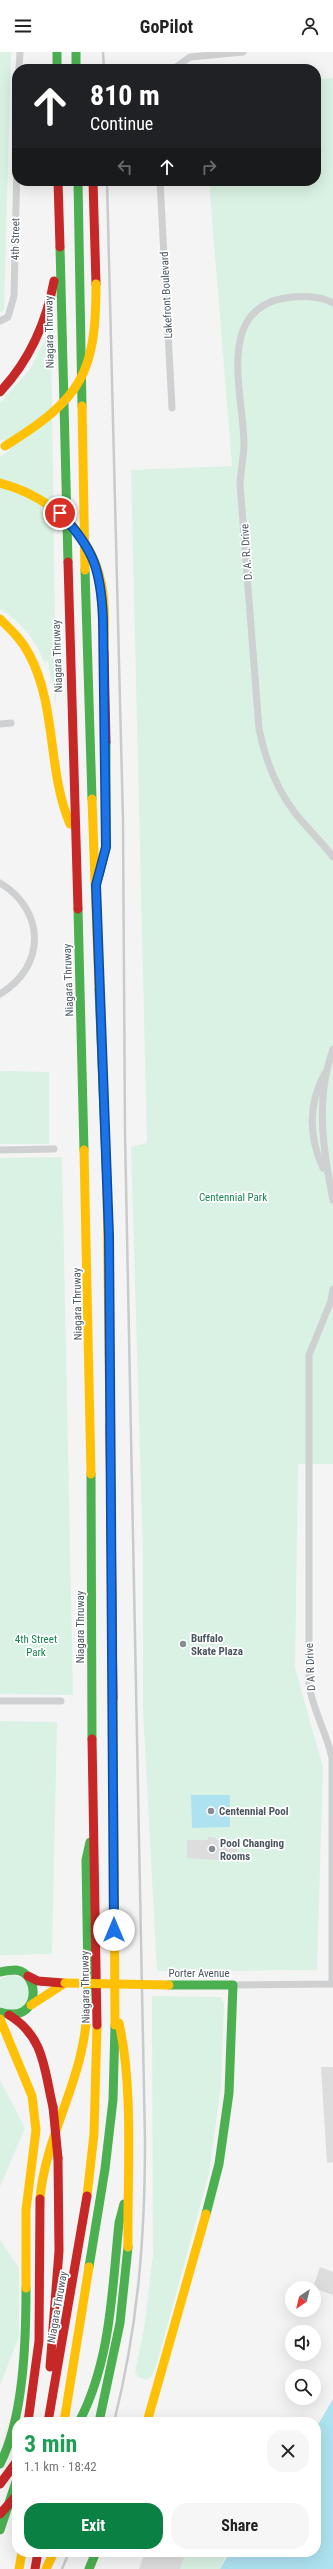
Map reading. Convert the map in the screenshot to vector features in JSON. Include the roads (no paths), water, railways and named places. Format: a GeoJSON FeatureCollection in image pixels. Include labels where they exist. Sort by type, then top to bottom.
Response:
{"type":"FeatureCollection","features":[{"type":"Feature","properties":{"kind":"main road"},"geometry":{"type":"LineString","coordinates":[[57,52],[57,64]]}},
{"type":"Feature","properties":{"kind":"main road"},"geometry":{"type":"LineString","coordinates":[[76,52],[76,64]]}},
{"type":"Feature","properties":{"kind":"main road","name":"Niagara Thruway"},"geometry":{"type":"LineString","coordinates":[[49,2417],[79,2247],[94,2134],[98,2039],[93,1829],[90,1362],[84,1096],[74,838],[58,186]]}},
{"type":"Feature","properties":{"kind":"main road"},"geometry":{"type":"LineString","coordinates":[[65,2417],[105,2168],[112,2100],[115,2006],[109,1236],[87,671],[78,186]]}},
{"type":"Feature","properties":{"kind":"main road"},"geometry":{"type":"LineString","coordinates":[[3,448],[36,428],[58,411],[82,378],[93,351],[96,335],[93,186]]}},
{"type":"Feature","properties":{"kind":"main road"},"geometry":{"type":"LineString","coordinates":[[0,392],[26,361],[41,333],[51,296],[59,241]]}},
{"type":"Feature","properties":{"kind":"main road"},"geometry":{"type":"LineString","coordinates":[[0,483],[21,489],[53,507],[75,529],[94,560],[101,582],[106,742],[106,847],[96,885]]}},
{"type":"Feature","properties":{"kind":"main road"},"geometry":{"type":"LineString","coordinates":[[0,618],[22,641],[38,673],[47,709],[57,788],[74,838]]}},
{"type":"Feature","properties":{"kind":"main road"},"geometry":{"type":"LineString","coordinates":[[29,2417],[39,2329],[38,2211],[40,2191],[51,2146],[71,2091],[83,2049],[87,1995],[86,1860],[93,1829]]}},
{"type":"Feature","properties":{"kind":"main road","name":"Porter Avenue"},"geometry":{"type":"LineString","coordinates":[[1,1972],[18,1970],[38,1981],[65,1983],[233,1985]]}},
{"type":"Feature","properties":{"kind":"main road"},"geometry":{"type":"LineString","coordinates":[[26,1974],[34,1986],[33,2000],[30,2006]]}},
{"type":"Feature","properties":{"kind":"main road"},"geometry":{"type":"LineString","coordinates":[[4,2013],[17,2014],[42,1996],[65,1983]]}},
{"type":"Feature","properties":{"kind":"main road"},"geometry":{"type":"LineString","coordinates":[[148,2417],[196,2255],[219,2164],[229,2093],[233,1985]]}},
{"type":"Feature","properties":{"kind":"main road"},"geometry":{"type":"LineString","coordinates":[[100,2417],[112,2364],[125,2286],[129,2221],[124,2045],[115,2006]]}},
{"type":"Feature","properties":{"kind":"main road"},"geometry":{"type":"LineString","coordinates":[[4,2013],[24,2023],[36,2040],[53,2107],[58,2158],[59,2251],[48,2381],[49,2417]]}},
{"type":"Feature","properties":{"kind":"main road"},"geometry":{"type":"LineString","coordinates":[[0,2019],[32,2096],[36,2130],[26,2210],[26,2305],[22,2374],[14,2417]]}},
{"type":"Feature","properties":{"kind":"main road"},"geometry":{"type":"LineString","coordinates":[[82,2417],[89,2405],[98,2378],[119,2223],[127,2190]]}},
{"type":"Feature","properties":{"kind":"main road"},"geometry":{"type":"LineString","coordinates":[[0,2464],[7,2450],[12,2425]]}},
{"type":"Feature","properties":{"kind":"main road"},"geometry":{"type":"LineString","coordinates":[[0,2484],[12,2468]]}},
{"type":"Feature","properties":{"kind":"main road"},"geometry":{"type":"LineString","coordinates":[[0,2530],[12,2494]]}},
{"type":"Feature","properties":{"kind":"main road"},"geometry":{"type":"LineString","coordinates":[[0,2514],[12,2501]]}},
{"type":"Feature","properties":{"kind":"main road"},"geometry":{"type":"LineString","coordinates":[[19,2569],[21,2557]]}},
{"type":"Feature","properties":{"kind":"main road"},"geometry":{"type":"LineString","coordinates":[[34,2569],[37,2557]]}},
{"type":"Feature","properties":{"kind":"main road"},"geometry":{"type":"LineString","coordinates":[[46,2569],[52,2557]]}},
{"type":"Feature","properties":{"kind":"main road"},"geometry":{"type":"LineString","coordinates":[[89,2569],[94,2557]]}},
{"type":"Feature","properties":{"kind":"street"},"geometry":{"type":"LineString","coordinates":[[19,64],[20,52]]}},
{"type":"Feature","properties":{"kind":"street"},"geometry":{"type":"LineString","coordinates":[[180,64],[190,57],[243,52]]}},
{"type":"Feature","properties":{"kind":"street","name":"4th Street"},"geometry":{"type":"LineString","coordinates":[[0,321],[8,318],[14,296],[16,186]]}},
{"type":"Feature","properties":{"kind":"street","name":"Lakefront Boulevard"},"geometry":{"type":"LineString","coordinates":[[160,186],[172,408]]}},
{"type":"Feature","properties":{"kind":"street","name":"D. A. R. Drive"},"geometry":{"type":"LineString","coordinates":[[333,303],[314,297],[299,296],[279,299],[267,304],[249,320],[238,343],[244,447],[240,484],[259,728],[264,753],[282,794],[295,813],[333,857]]}},
{"type":"Feature","properties":{"kind":"street"},"geometry":{"type":"LineString","coordinates":[[0,724],[11,724]]}},
{"type":"Feature","properties":{"kind":"street"},"geometry":{"type":"LineString","coordinates":[[0,883],[18,896],[27,907],[34,930],[35,944],[31,958],[25,970],[0,994]]}},
{"type":"Feature","properties":{"kind":"street"},"geometry":{"type":"LineString","coordinates":[[333,1049],[327,1069],[315,1098],[312,1126],[313,1142],[328,1180],[333,1200]]}},
{"type":"Feature","properties":{"kind":"street"},"geometry":{"type":"LineString","coordinates":[[327,1069],[322,1126],[328,1180]]}},
{"type":"Feature","properties":{"kind":"street"},"geometry":{"type":"LineString","coordinates":[[0,1150],[54,1149]]}},
{"type":"Feature","properties":{"kind":"street","name":"D A R Drive"},"geometry":{"type":"LineString","coordinates":[[333,1289],[331,1301],[309,1355],[309,1679],[312,1702],[328,1743],[333,1767],[333,1984]]}},
{"type":"Feature","properties":{"kind":"street"},"geometry":{"type":"LineString","coordinates":[[0,1701],[61,1701]]}},
{"type":"Feature","properties":{"kind":"street","name":"Porter Avenue"},"geometry":{"type":"LineString","coordinates":[[233,1985],[333,1984]]}},
{"type":"Feature","properties":{"kind":"water","name":"Centennial Pool"},"geometry":{"type":"Polygon","coordinates":[[[191,1795],[230,1795],[230,1827],[192,1828],[191,1795]]]}},
{"type":"Feature","properties":{"kind":"water"},"geometry":{"type":"Polygon","coordinates":[[[333,2399],[333,2569],[220,2569],[227,2557],[321,2557],[321,2419],[333,2399]]]}},
{"type":"Feature","properties":{"kind":"railway"},"geometry":{"type":"LineString","coordinates":[[103,52],[104,64]]}},
{"type":"Feature","properties":{"kind":"railway"},"geometry":{"type":"LineString","coordinates":[[107,186],[123,821],[125,1133],[145,2141],[142,2247],[129,2352],[115,2417]]}},
{"type":"Feature","properties":{"kind":"railway"},"geometry":{"type":"LineString","coordinates":[[62,2569],[67,2557]]}},
{"type":"Feature","properties":{"kind":"place","name":"Buffalo Skate Plaza"},"geometry":{"type":"Point","coordinates":[183,1644]}},
{"type":"Feature","properties":{"kind":"place","name":"Centennial Pool"},"geometry":{"type":"Point","coordinates":[211,1811]}},
{"type":"Feature","properties":{"kind":"place","name":"Pool Changing Rooms"},"geometry":{"type":"Point","coordinates":[212,1849]}},
{"type":"Feature","properties":{"kind":"park label","name":"Centennial Park"},"geometry":{"type":"Point","coordinates":[233,1197]}},
{"type":"Feature","properties":{"kind":"park label","name":"4th Street Park"},"geometry":{"type":"Point","coordinates":[36,1645]}}]}
